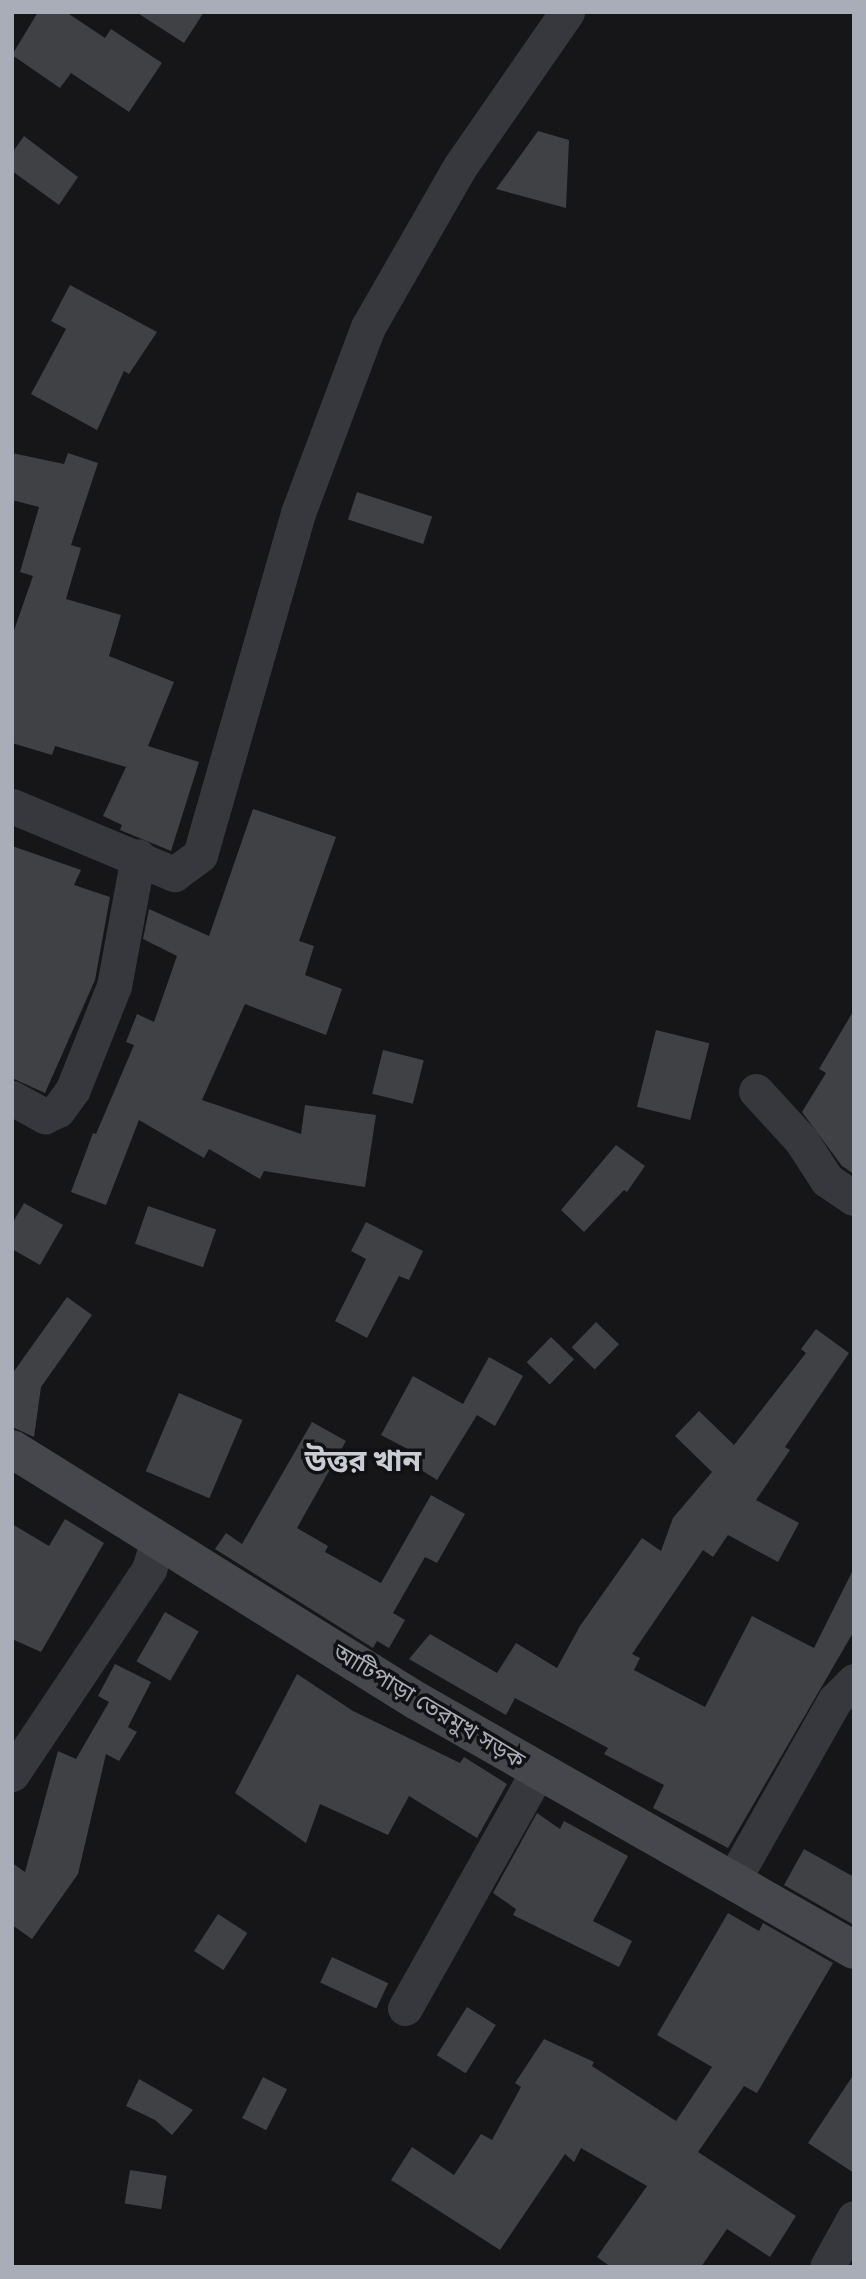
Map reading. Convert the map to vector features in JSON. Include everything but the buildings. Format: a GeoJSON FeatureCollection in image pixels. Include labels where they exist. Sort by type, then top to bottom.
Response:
{"type":"FeatureCollection","features":[{"type":"Feature","properties":{"kind":"main road","name":"আটিপাড়া তেরমুখ সড়ক"},"geometry":{"type":"LineString","coordinates":[[12,1449],[417,1702],[854,1950]]}},
{"type":"Feature","properties":{"kind":"street"},"geometry":{"type":"LineString","coordinates":[[12,806],[138,856],[174,874],[200,855],[298,513],[368,327],[459,168],[567,12]]}},
{"type":"Feature","properties":{"kind":"street"},"geometry":{"type":"LineString","coordinates":[[12,1098],[45,1116],[58,1110],[73,1089],[114,986],[138,856]]}},
{"type":"Feature","properties":{"kind":"street"},"geometry":{"type":"LineString","coordinates":[[756,1091],[801,1140],[827,1180],[854,1198]]}},
{"type":"Feature","properties":{"kind":"street"},"geometry":{"type":"LineString","coordinates":[[12,1774],[149,1569],[158,1539]]}},
{"type":"Feature","properties":{"kind":"street"},"geometry":{"type":"LineString","coordinates":[[733,1880],[835,1700],[854,1681]]}},
{"type":"Feature","properties":{"kind":"street"},"geometry":{"type":"LineString","coordinates":[[405,2008],[538,1771]]}},
{"type":"Feature","properties":{"kind":"street"},"geometry":{"type":"LineString","coordinates":[[827,2267],[854,2218]]}},
{"type":"Feature","properties":{"kind":"district","name":"উত্তর খান"},"geometry":{"type":"Point","coordinates":[363,1461]}}]}
